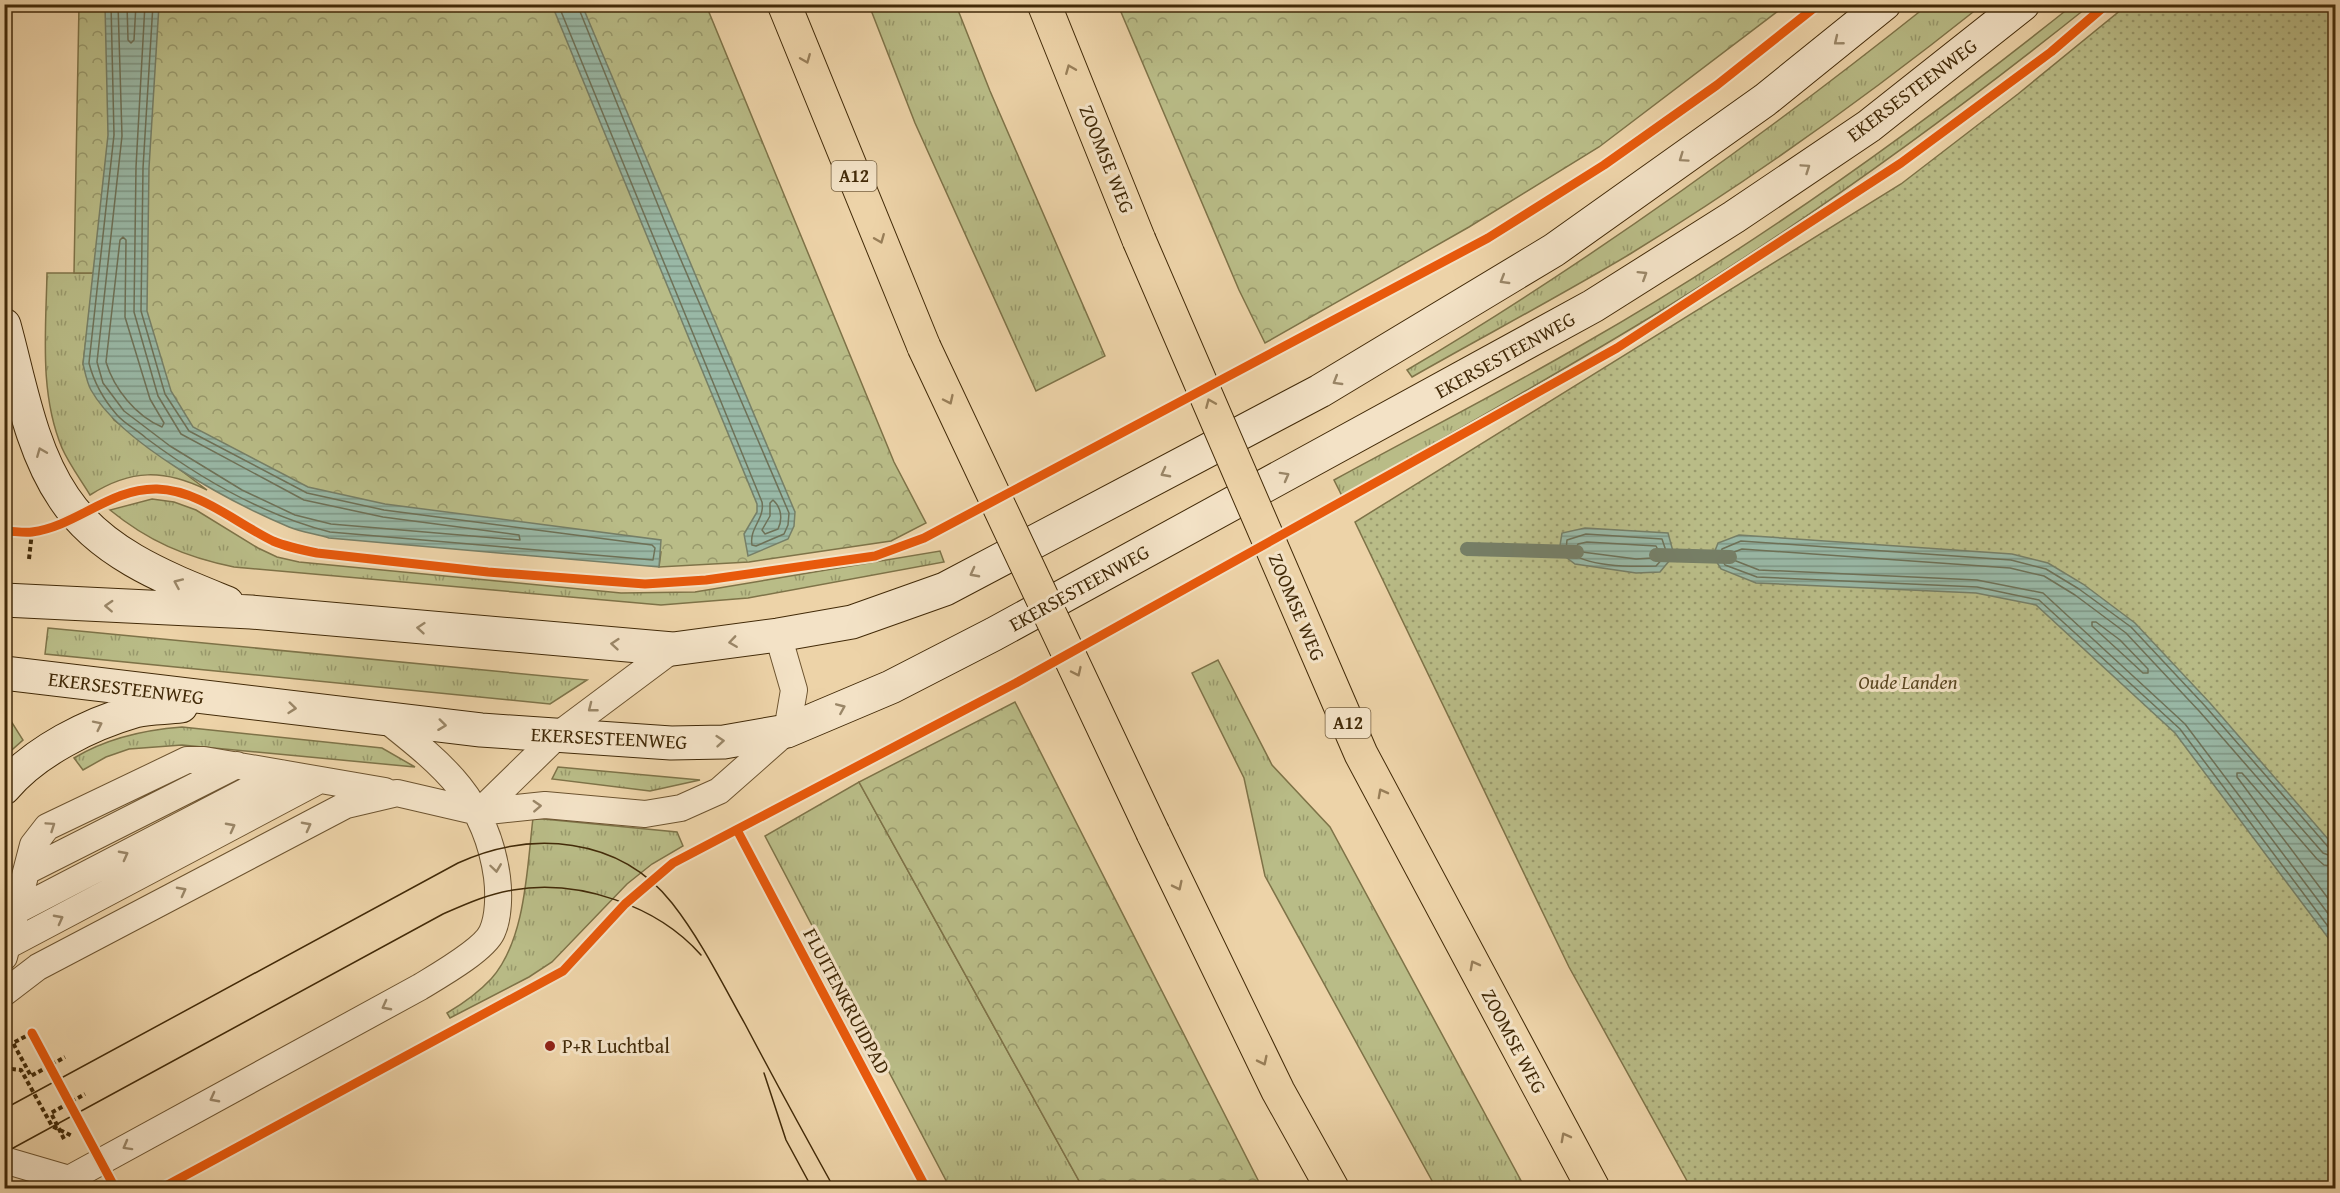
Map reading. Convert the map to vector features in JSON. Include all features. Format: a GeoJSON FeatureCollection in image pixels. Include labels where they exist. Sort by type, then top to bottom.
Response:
{"type":"FeatureCollection","features":[{"type":"Feature","properties":{"kind":"highway","name":"A12"},"geometry":{"type":"LineString","coordinates":[[784,4],[924,347],[1152,833],[1278,1091],[1332,1188]]}},
{"type":"Feature","properties":{"kind":"highway","name":"ZOOMSE WEG"},"geometry":{"type":"LineString","coordinates":[[1044,4],[1140,240],[1361,754],[1593,1188]]}},
{"type":"Feature","properties":{"kind":"main road"},"geometry":{"type":"LineString","coordinates":[[4,600],[251,612],[673,649],[852,622],[945,588],[1320,392],[1554,250],[1765,100],[1884,4]]}},
{"type":"Feature","properties":{"kind":"main road","name":"EKERSESTEENWEG"},"geometry":{"type":"LineString","coordinates":[[4,673],[480,730],[671,743],[724,742],[787,731],[891,687],[994,634],[1593,306],[1734,217],[1869,126],[2024,4]]}},
{"type":"Feature","properties":{"kind":"main road"},"geometry":{"type":"LineString","coordinates":[[4,326],[37,442],[64,498],[78,517],[102,539],[136,562],[175,582],[251,612]]}},
{"type":"Feature","properties":{"kind":"main road"},"geometry":{"type":"LineString","coordinates":[[4,788],[46,752],[102,723],[137,710],[234,701]]}},
{"type":"Feature","properties":{"kind":"lane"},"geometry":{"type":"LineString","coordinates":[[6,952],[33,845],[46,827],[187,760],[237,765],[397,793],[479,812],[545,805],[645,814],[681,808],[719,792],[787,731],[794,690],[777,635]]}},
{"type":"Feature","properties":{"kind":"lane"},"geometry":{"type":"LineString","coordinates":[[479,812],[558,735],[673,649]]}},
{"type":"Feature","properties":{"kind":"lane"},"geometry":{"type":"LineString","coordinates":[[4,1161],[73,1178],[420,987],[469,955],[492,932],[499,893],[493,849],[479,812],[465,793],[426,752],[384,718]]}},
{"type":"Feature","properties":{"kind":"lane"},"geometry":{"type":"LineString","coordinates":[[16,911],[281,773]]}},
{"type":"Feature","properties":{"kind":"lane"},"geometry":{"type":"LineString","coordinates":[[6,952],[320,780]]}},
{"type":"Feature","properties":{"kind":"lane"},"geometry":{"type":"LineString","coordinates":[[4,993],[39,967],[346,805],[397,793]]}},
{"type":"Feature","properties":{"kind":"path"},"geometry":{"type":"LineString","coordinates":[[23,532],[32,532],[78,517]]}},
{"type":"Feature","properties":{"kind":"path"},"geometry":{"type":"LineString","coordinates":[[37,1043],[32,1033],[13,1043],[31,1076],[65,1057]]}},
{"type":"Feature","properties":{"kind":"path"},"geometry":{"type":"LineString","coordinates":[[42,1053],[52,1072]]}},
{"type":"Feature","properties":{"kind":"path"},"geometry":{"type":"LineString","coordinates":[[4,1068],[21,1070],[52,1126],[73,1137],[73,1178]]}},
{"type":"Feature","properties":{"kind":"path"},"geometry":{"type":"LineString","coordinates":[[63,1092],[72,1114],[64,1106],[85,1094]]}},
{"type":"Feature","properties":{"kind":"path"},"geometry":{"type":"LineString","coordinates":[[75,1126],[81,1137]]}},
{"type":"Feature","properties":{"kind":"path"},"geometry":{"type":"LineString","coordinates":[[167,1187],[179,1179]]}},
{"type":"Feature","properties":{"kind":"green space"},"geometry":{"type":"Polygon","coordinates":[[[2074,4],[2090,5],[1936,124],[1776,237],[1627,332],[1342,496],[1334,480],[1554,361],[1712,266],[1897,140],[2074,4]]]}},
{"type":"Feature","properties":{"kind":"green space"},"geometry":{"type":"Polygon","coordinates":[[[79,5],[706,5],[894,462],[926,523],[891,541],[749,562],[659,567],[661,552],[329,515],[200,460],[94,273],[74,273],[79,5]]]}},
{"type":"Feature","properties":{"kind":"green space"},"geometry":{"type":"Polygon","coordinates":[[[869,5],[956,5],[990,91],[1105,356],[1036,391],[915,123],[869,5]]]}},
{"type":"Feature","properties":{"kind":"green space"},"geometry":{"type":"Polygon","coordinates":[[[1118,5],[1786,5],[1599,147],[1469,227],[1265,343],[1239,290],[1118,5]]]}},
{"type":"Feature","properties":{"kind":"green space"},"geometry":{"type":"Polygon","coordinates":[[[1928,5],[1982,5],[1810,135],[1676,225],[1603,270],[1412,377],[1407,370],[1543,286],[1609,242],[1802,103],[1928,5]]]}},
{"type":"Feature","properties":{"kind":"green space","name":"Oude Landen"},"geometry":{"type":"Polygon","coordinates":[[[2127,5],[2335,5],[2335,1188],[1691,1188],[1569,967],[1355,522],[1901,184],[2018,94],[2127,5]]]}},
{"type":"Feature","properties":{"kind":"green space"},"geometry":{"type":"Polygon","coordinates":[[[47,273],[94,273],[83,364],[114,420],[207,490],[176,478],[148,475],[120,480],[90,495],[62,448],[50,405],[45,339],[47,273]]]}},
{"type":"Feature","properties":{"kind":"green space"},"geometry":{"type":"Polygon","coordinates":[[[152,499],[174,502],[196,510],[258,548],[277,557],[299,562],[621,593],[695,592],[940,551],[944,562],[748,598],[661,605],[234,567],[183,553],[139,531],[110,510],[152,499]]]}},
{"type":"Feature","properties":{"kind":"green space"},"geometry":{"type":"Polygon","coordinates":[[[48,628],[587,680],[550,704],[45,654],[48,628]]]}},
{"type":"Feature","properties":{"kind":"green space"},"geometry":{"type":"Polygon","coordinates":[[[1218,660],[1272,765],[1330,827],[1525,1188],[1436,1188],[1265,876],[1244,778],[1192,673],[1218,660]]]}},
{"type":"Feature","properties":{"kind":"green space"},"geometry":{"type":"Polygon","coordinates":[[[1015,702],[1262,1188],[1083,1188],[859,782],[1015,702]]]}},
{"type":"Feature","properties":{"kind":"green space"},"geometry":{"type":"Polygon","coordinates":[[[4,710],[23,740],[5,756],[4,756],[4,710]]]}},
{"type":"Feature","properties":{"kind":"green space"},"geometry":{"type":"Polygon","coordinates":[[[182,727],[382,748],[415,767],[182,745],[129,749],[106,757],[83,770],[74,758],[112,740],[153,730],[182,727]]]}},
{"type":"Feature","properties":{"kind":"green space"},"geometry":{"type":"Polygon","coordinates":[[[558,767],[700,780],[650,791],[552,779],[558,767]]]}},
{"type":"Feature","properties":{"kind":"green space"},"geometry":{"type":"Polygon","coordinates":[[[859,782],[1083,1188],[950,1188],[765,836],[859,782]]]}},
{"type":"Feature","properties":{"kind":"green space"},"geometry":{"type":"Polygon","coordinates":[[[533,818],[677,832],[683,846],[652,864],[627,884],[552,962],[529,977],[450,1018],[447,1013],[470,998],[491,979],[503,963],[511,944],[523,902],[533,818]]]}},
{"type":"Feature","properties":{"kind":"water"},"geometry":{"type":"Polygon","coordinates":[[[105,5],[159,5],[149,168],[147,311],[171,391],[193,427],[308,487],[385,504],[661,540],[659,567],[329,538],[298,530],[238,503],[180,470],[127,431],[106,410],[90,387],[83,364],[108,135],[105,5]]]}},
{"type":"Feature","properties":{"kind":"water"},"geometry":{"type":"Polygon","coordinates":[[[552,5],[582,5],[795,512],[794,526],[788,539],[748,556],[744,534],[757,512],[757,504],[552,5]]]}},
{"type":"Feature","properties":{"kind":"water"},"geometry":{"type":"Polygon","coordinates":[[[1585,528],[1668,533],[1674,555],[1660,572],[1636,573],[1575,564],[1559,552],[1562,533],[1585,528]]]}},
{"type":"Feature","properties":{"kind":"water"},"geometry":{"type":"Polygon","coordinates":[[[1739,535],[2012,554],[2048,563],[2083,584],[2135,623],[2210,703],[2335,847],[2335,947],[2175,733],[2036,605],[1976,593],[1756,583],[1721,569],[1713,556],[1718,543],[1739,535]]]}},
{"type":"Feature","properties":{"kind":"waterway"},"geometry":{"type":"LineString","coordinates":[[1467,549],[1577,552]]}},
{"type":"Feature","properties":{"kind":"waterway"},"geometry":{"type":"LineString","coordinates":[[1656,555],[1730,557]]}},
{"type":"Feature","properties":{"kind":"tram line"},"geometry":{"type":"LineString","coordinates":[[4,1109],[458,863],[486,852],[544,843],[600,852],[626,864],[651,881],[672,903],[711,962],[834,1188]]}},
{"type":"Feature","properties":{"kind":"tram line"},"geometry":{"type":"LineString","coordinates":[[4,1153],[443,914],[495,894],[513,890],[564,888],[615,900],[662,922],[683,937],[701,955]]}},
{"type":"Feature","properties":{"kind":"tram line"},"geometry":{"type":"LineString","coordinates":[[764,1073],[786,1140],[812,1188]]}},
{"type":"Feature","properties":{"kind":"cycle path"},"geometry":{"type":"LineString","coordinates":[[4,531],[29,532],[48,528],[64,523],[124,494],[157,489],[188,495],[273,541],[295,548],[317,553],[488,572],[645,584],[706,580],[875,556],[924,538],[1488,238],[1604,165],[1717,85],[1819,4]]}},
{"type":"Feature","properties":{"kind":"cycle path"},"geometry":{"type":"LineString","coordinates":[[162,1188],[563,971],[625,904],[673,863],[1016,683],[1617,348],[1901,163],[2051,52],[2107,4]]}},
{"type":"Feature","properties":{"kind":"cycle path","name":"FLUITENKRUIDPAD"},"geometry":{"type":"LineString","coordinates":[[737,830],[926,1188]]}},
{"type":"Feature","properties":{"kind":"cycle path"},"geometry":{"type":"LineString","coordinates":[[32,1033],[115,1188]]}},
{"type":"Feature","properties":{"kind":"place","name":"P+R Luchtbal"},"geometry":{"type":"Point","coordinates":[550,1046]}}]}
